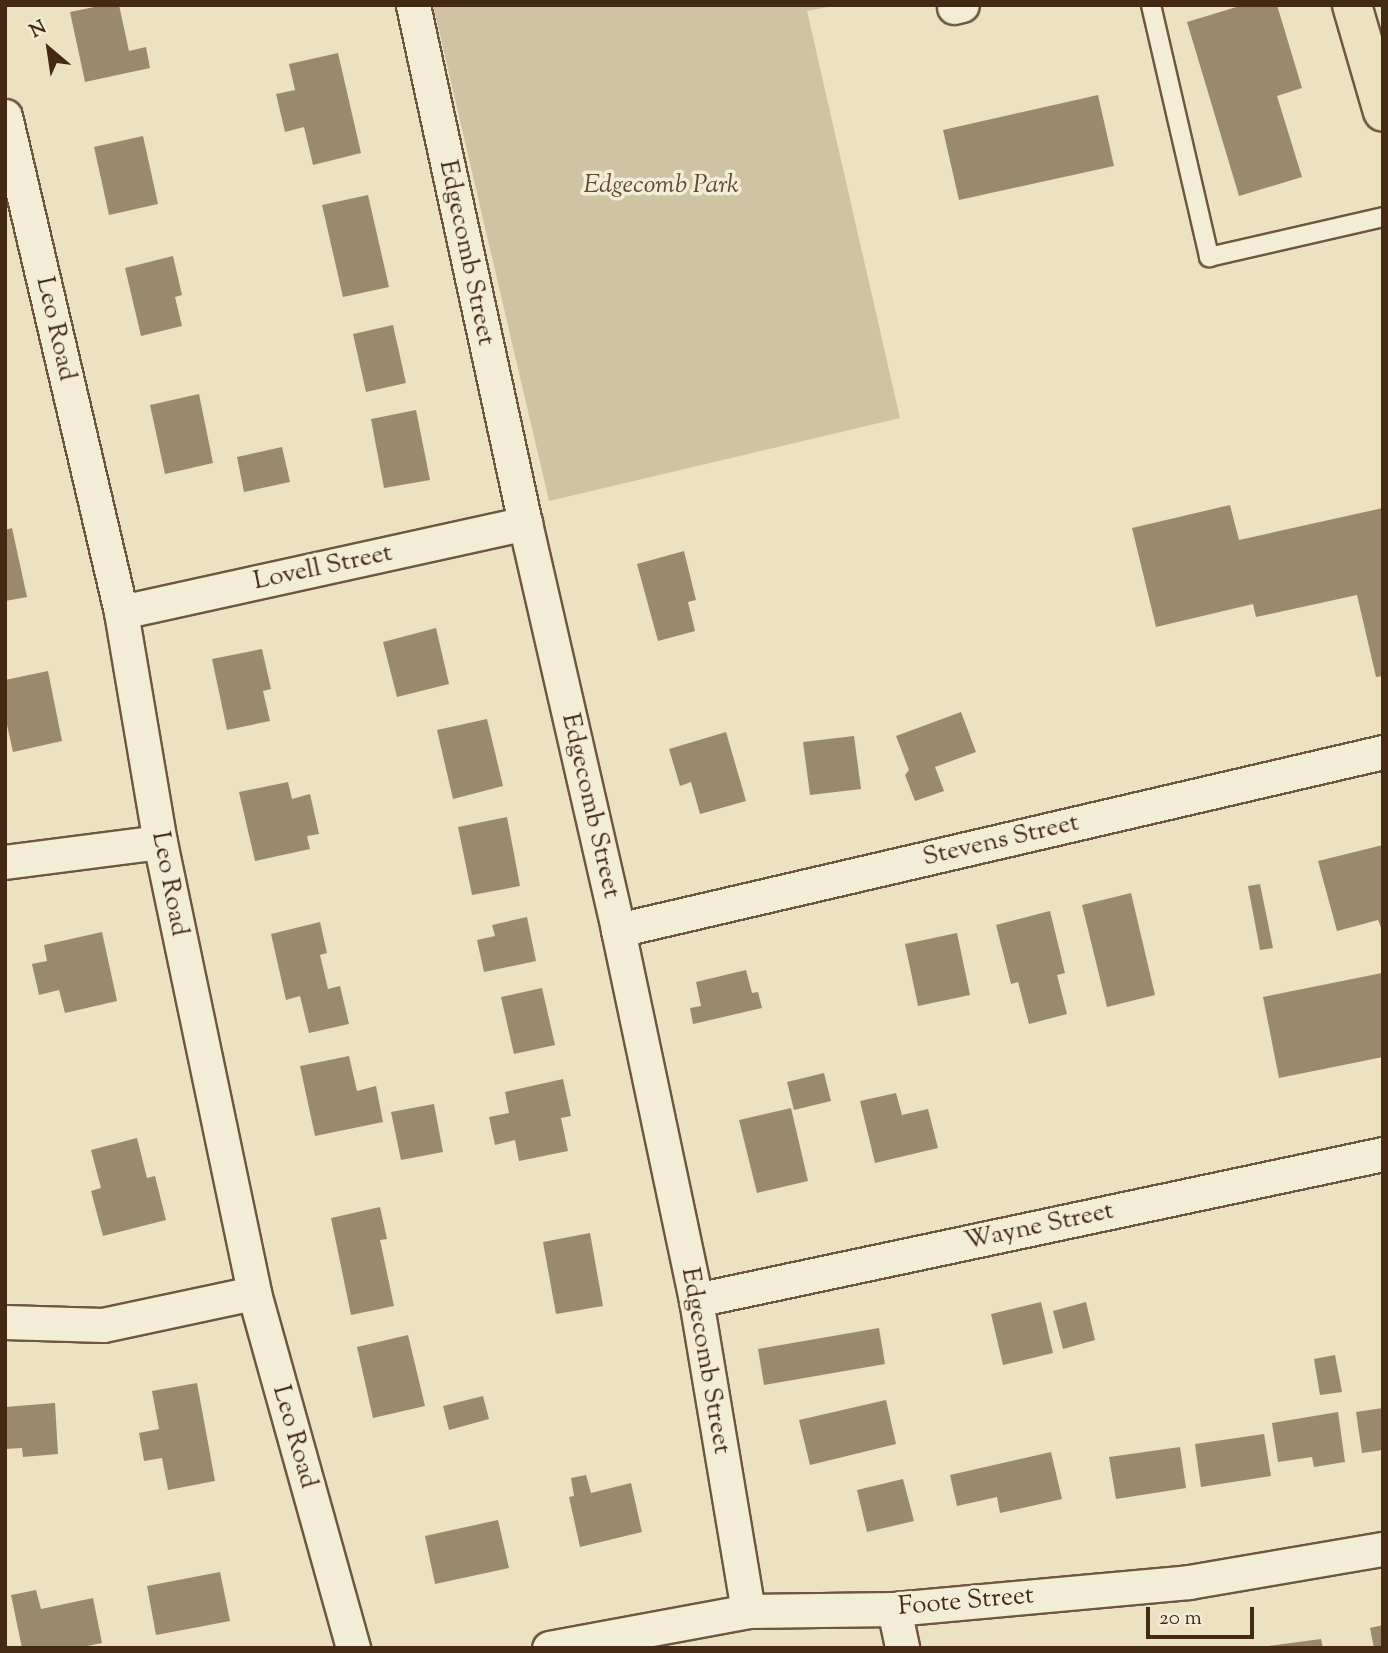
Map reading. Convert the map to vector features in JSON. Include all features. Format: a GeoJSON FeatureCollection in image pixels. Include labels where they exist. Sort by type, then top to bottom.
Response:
{"type":"FeatureCollection","features":[{"type":"Feature","properties":{"kind":"main road"},"geometry":{"type":"LineString","coordinates":[[1352,5],[1383,112]]}},
{"type":"Feature","properties":{"kind":"street","name":"Edgecomb Street"},"geometry":{"type":"LineString","coordinates":[[413,5],[525,523],[618,930],[696,1300],[748,1611]]}},
{"type":"Feature","properties":{"kind":"street","name":"Leo Road"},"geometry":{"type":"LineString","coordinates":[[5,116],[121,612],[160,842],[254,1293],[353,1648]]}},
{"type":"Feature","properties":{"kind":"street","name":"Lovell Street"},"geometry":{"type":"LineString","coordinates":[[121,612],[525,523]]}},
{"type":"Feature","properties":{"kind":"street","name":"Stevens Street"},"geometry":{"type":"LineString","coordinates":[[618,930],[1383,752]]}},
{"type":"Feature","properties":{"kind":"street"},"geometry":{"type":"LineString","coordinates":[[5,862],[160,842]]}},
{"type":"Feature","properties":{"kind":"street","name":"Wayne Street"},"geometry":{"type":"LineString","coordinates":[[696,1300],[1383,1154]]}},
{"type":"Feature","properties":{"kind":"street"},"geometry":{"type":"LineString","coordinates":[[5,1322],[103,1325],[254,1293]]}},
{"type":"Feature","properties":{"kind":"street","name":"Foote Street"},"geometry":{"type":"LineString","coordinates":[[549,1648],[748,1611],[894,1609],[1189,1582],[1383,1549]]}},
{"type":"Feature","properties":{"kind":"street"},"geometry":{"type":"LineString","coordinates":[[894,1609],[902,1648]]}},
{"type":"Feature","properties":{"kind":"lane"},"geometry":{"type":"LineString","coordinates":[[1151,5],[1209,257],[1383,217]]}},
{"type":"Feature","properties":{"kind":"green space","name":"Edgecomb Park"},"geometry":{"type":"Polygon","coordinates":[[[433,5],[839,5],[807,11],[900,418],[549,501],[433,5]]]}},
{"type":"Feature","properties":{"kind":"building"},"geometry":{"type":"Polygon","coordinates":[[[104,5],[119,5],[129,51],[146,47],[150,68],[85,82],[70,12],[104,5]]]}},
{"type":"Feature","properties":{"kind":"building"},"geometry":{"type":"Polygon","coordinates":[[[1243,5],[1277,5],[1302,88],[1277,96],[1302,177],[1239,196],[1187,22],[1243,5]]]}},
{"type":"Feature","properties":{"kind":"building"},"geometry":{"type":"Polygon","coordinates":[[[338,53],[361,153],[313,165],[304,127],[285,132],[276,94],[295,90],[289,64],[338,53]]]}},
{"type":"Feature","properties":{"kind":"building"},"geometry":{"type":"Polygon","coordinates":[[[1098,95],[1114,166],[959,200],[943,130],[1098,95]]]}},
{"type":"Feature","properties":{"kind":"building"},"geometry":{"type":"Polygon","coordinates":[[[143,136],[158,204],[109,215],[94,147],[143,136]]]}},
{"type":"Feature","properties":{"kind":"building"},"geometry":{"type":"Polygon","coordinates":[[[368,195],[389,287],[343,297],[322,205],[368,195]]]}},
{"type":"Feature","properties":{"kind":"building"},"geometry":{"type":"Polygon","coordinates":[[[173,256],[182,295],[175,297],[182,326],[141,336],[125,268],[173,256]]]}},
{"type":"Feature","properties":{"kind":"building"},"geometry":{"type":"Polygon","coordinates":[[[393,325],[406,383],[366,392],[353,334],[393,325]]]}},
{"type":"Feature","properties":{"kind":"building"},"geometry":{"type":"Polygon","coordinates":[[[199,394],[213,463],[165,474],[150,405],[199,394]]]}},
{"type":"Feature","properties":{"kind":"building"},"geometry":{"type":"Polygon","coordinates":[[[416,410],[430,480],[384,488],[371,419],[416,410]]]}},
{"type":"Feature","properties":{"kind":"building"},"geometry":{"type":"Polygon","coordinates":[[[282,447],[290,482],[244,492],[237,457],[282,447]]]}},
{"type":"Feature","properties":{"kind":"building"},"geometry":{"type":"Polygon","coordinates":[[[1230,505],[1239,540],[1383,508],[1383,676],[1376,677],[1357,595],[1256,617],[1253,604],[1156,627],[1132,528],[1230,505]]]}},
{"type":"Feature","properties":{"kind":"building"},"geometry":{"type":"Polygon","coordinates":[[[12,528],[27,597],[5,601],[5,530],[12,528]]]}},
{"type":"Feature","properties":{"kind":"building"},"geometry":{"type":"Polygon","coordinates":[[[684,551],[696,600],[688,602],[695,631],[658,641],[637,564],[684,551]]]}},
{"type":"Feature","properties":{"kind":"building"},"geometry":{"type":"Polygon","coordinates":[[[436,628],[449,684],[397,697],[383,642],[436,628]]]}},
{"type":"Feature","properties":{"kind":"building"},"geometry":{"type":"Polygon","coordinates":[[[262,649],[271,689],[263,691],[270,721],[227,730],[212,659],[262,649]]]}},
{"type":"Feature","properties":{"kind":"building"},"geometry":{"type":"Polygon","coordinates":[[[48,671],[62,741],[13,752],[5,716],[5,680],[48,671]]]}},
{"type":"Feature","properties":{"kind":"building"},"geometry":{"type":"Polygon","coordinates":[[[961,712],[976,752],[935,767],[944,791],[915,801],[905,775],[909,770],[896,736],[961,712]]]}},
{"type":"Feature","properties":{"kind":"building"},"geometry":{"type":"Polygon","coordinates":[[[487,719],[503,786],[453,799],[437,730],[487,719]]]}},
{"type":"Feature","properties":{"kind":"building"},"geometry":{"type":"Polygon","coordinates":[[[726,732],[746,801],[700,814],[691,782],[680,786],[669,749],[726,732]]]}},
{"type":"Feature","properties":{"kind":"building"},"geometry":{"type":"Polygon","coordinates":[[[854,736],[861,789],[810,795],[803,742],[854,736]]]}},
{"type":"Feature","properties":{"kind":"building"},"geometry":{"type":"Polygon","coordinates":[[[288,782],[292,799],[310,794],[319,834],[307,836],[310,849],[255,861],[239,792],[288,782]]]}},
{"type":"Feature","properties":{"kind":"building"},"geometry":{"type":"Polygon","coordinates":[[[507,817],[520,886],[472,895],[458,827],[507,817]]]}},
{"type":"Feature","properties":{"kind":"building"},"geometry":{"type":"Polygon","coordinates":[[[1383,845],[1383,933],[1378,920],[1337,931],[1318,861],[1383,845]]]}},
{"type":"Feature","properties":{"kind":"building"},"geometry":{"type":"Polygon","coordinates":[[[1260,884],[1273,948],[1260,950],[1248,886],[1260,884]]]}},
{"type":"Feature","properties":{"kind":"building"},"geometry":{"type":"Polygon","coordinates":[[[1131,893],[1155,995],[1107,1007],[1082,905],[1131,893]]]}},
{"type":"Feature","properties":{"kind":"building"},"geometry":{"type":"Polygon","coordinates":[[[1050,911],[1065,973],[1057,975],[1067,1014],[1029,1024],[1018,982],[1011,984],[996,925],[1050,911]]]}},
{"type":"Feature","properties":{"kind":"building"},"geometry":{"type":"Polygon","coordinates":[[[527,917],[536,961],[484,972],[477,940],[495,936],[492,925],[527,917]]]}},
{"type":"Feature","properties":{"kind":"building"},"geometry":{"type":"Polygon","coordinates":[[[320,922],[327,953],[320,955],[328,989],[340,986],[349,1024],[309,1033],[300,996],[286,1000],[271,934],[320,922]]]}},
{"type":"Feature","properties":{"kind":"building"},"geometry":{"type":"Polygon","coordinates":[[[102,932],[117,1001],[65,1013],[59,990],[39,995],[32,964],[47,961],[44,945],[102,932]]]}},
{"type":"Feature","properties":{"kind":"building"},"geometry":{"type":"Polygon","coordinates":[[[957,933],[970,995],[918,1006],[905,944],[957,933]]]}},
{"type":"Feature","properties":{"kind":"building"},"geometry":{"type":"Polygon","coordinates":[[[746,970],[752,993],[758,992],[762,1008],[693,1024],[690,1008],[701,1006],[696,982],[746,970]]]}},
{"type":"Feature","properties":{"kind":"building"},"geometry":{"type":"Polygon","coordinates":[[[1382,973],[1383,1057],[1279,1078],[1263,997],[1382,973]]]}},
{"type":"Feature","properties":{"kind":"building"},"geometry":{"type":"Polygon","coordinates":[[[542,988],[555,1045],[514,1054],[501,997],[542,988]]]}},
{"type":"Feature","properties":{"kind":"building"},"geometry":{"type":"Polygon","coordinates":[[[349,1056],[357,1091],[376,1086],[383,1122],[315,1136],[300,1066],[349,1056]]]}},
{"type":"Feature","properties":{"kind":"building"},"geometry":{"type":"Polygon","coordinates":[[[824,1073],[831,1101],[794,1110],[787,1082],[824,1073]]]}},
{"type":"Feature","properties":{"kind":"building"},"geometry":{"type":"Polygon","coordinates":[[[563,1079],[571,1116],[561,1118],[568,1151],[519,1161],[515,1140],[495,1145],[489,1117],[509,1113],[505,1092],[563,1079]]]}},
{"type":"Feature","properties":{"kind":"building"},"geometry":{"type":"Polygon","coordinates":[[[896,1093],[902,1115],[928,1109],[938,1148],[875,1163],[860,1101],[896,1093]]]}},
{"type":"Feature","properties":{"kind":"building"},"geometry":{"type":"Polygon","coordinates":[[[434,1104],[443,1152],[401,1160],[391,1112],[434,1104]]]}},
{"type":"Feature","properties":{"kind":"building"},"geometry":{"type":"Polygon","coordinates":[[[791,1108],[808,1181],[757,1193],[739,1120],[791,1108]]]}},
{"type":"Feature","properties":{"kind":"building"},"geometry":{"type":"Polygon","coordinates":[[[137,1138],[147,1178],[155,1176],[166,1220],[103,1236],[91,1191],[101,1188],[91,1150],[137,1138]]]}},
{"type":"Feature","properties":{"kind":"building"},"geometry":{"type":"Polygon","coordinates":[[[380,1207],[387,1239],[380,1240],[394,1306],[351,1315],[331,1218],[380,1207]]]}},
{"type":"Feature","properties":{"kind":"building"},"geometry":{"type":"Polygon","coordinates":[[[590,1233],[603,1306],[556,1314],[543,1242],[590,1233]]]}},
{"type":"Feature","properties":{"kind":"building"},"geometry":{"type":"Polygon","coordinates":[[[1041,1302],[1053,1353],[1003,1365],[991,1314],[1041,1302]]]}},
{"type":"Feature","properties":{"kind":"building"},"geometry":{"type":"Polygon","coordinates":[[[1086,1302],[1095,1340],[1063,1349],[1053,1311],[1086,1302]]]}},
{"type":"Feature","properties":{"kind":"building"},"geometry":{"type":"Polygon","coordinates":[[[879,1328],[885,1364],[764,1385],[758,1349],[879,1328]]]}},
{"type":"Feature","properties":{"kind":"building"},"geometry":{"type":"Polygon","coordinates":[[[408,1335],[425,1406],[373,1418],[357,1347],[408,1335]]]}},
{"type":"Feature","properties":{"kind":"building"},"geometry":{"type":"Polygon","coordinates":[[[1335,1355],[1342,1392],[1320,1395],[1314,1359],[1335,1355]]]}},
{"type":"Feature","properties":{"kind":"building"},"geometry":{"type":"Polygon","coordinates":[[[197,1383],[215,1481],[168,1490],[162,1458],[144,1461],[139,1433],[159,1429],[152,1391],[197,1383]]]}},
{"type":"Feature","properties":{"kind":"building"},"geometry":{"type":"Polygon","coordinates":[[[483,1396],[489,1419],[449,1430],[443,1406],[483,1396]]]}},
{"type":"Feature","properties":{"kind":"building"},"geometry":{"type":"Polygon","coordinates":[[[886,1400],[896,1444],[810,1465],[799,1420],[886,1400]]]}},
{"type":"Feature","properties":{"kind":"building"},"geometry":{"type":"Polygon","coordinates":[[[55,1403],[58,1454],[23,1457],[22,1448],[5,1449],[5,1407],[55,1403]]]}},
{"type":"Feature","properties":{"kind":"building"},"geometry":{"type":"Polygon","coordinates":[[[1383,1408],[1383,1450],[1362,1453],[1356,1412],[1383,1408]]]}},
{"type":"Feature","properties":{"kind":"building"},"geometry":{"type":"Polygon","coordinates":[[[1338,1412],[1345,1462],[1314,1467],[1312,1457],[1278,1462],[1272,1423],[1338,1412]]]}},
{"type":"Feature","properties":{"kind":"building"},"geometry":{"type":"Polygon","coordinates":[[[1264,1434],[1271,1476],[1201,1487],[1195,1444],[1264,1434]]]}},
{"type":"Feature","properties":{"kind":"building"},"geometry":{"type":"Polygon","coordinates":[[[1180,1447],[1186,1488],[1116,1499],[1109,1457],[1180,1447]]]}},
{"type":"Feature","properties":{"kind":"building"},"geometry":{"type":"Polygon","coordinates":[[[1051,1452],[1062,1499],[1000,1513],[997,1497],[957,1506],[950,1475],[1051,1452]]]}},
{"type":"Feature","properties":{"kind":"building"},"geometry":{"type":"Polygon","coordinates":[[[586,1475],[591,1493],[631,1483],[642,1532],[580,1547],[569,1497],[574,1496],[571,1478],[586,1475]]]}},
{"type":"Feature","properties":{"kind":"building"},"geometry":{"type":"Polygon","coordinates":[[[903,1479],[914,1521],[867,1532],[857,1490],[903,1479]]]}},
{"type":"Feature","properties":{"kind":"building"},"geometry":{"type":"Polygon","coordinates":[[[498,1520],[509,1568],[435,1584],[425,1536],[498,1520]]]}},
{"type":"Feature","properties":{"kind":"building"},"geometry":{"type":"Polygon","coordinates":[[[220,1572],[230,1621],[156,1635],[147,1586],[220,1572]]]}},
{"type":"Feature","properties":{"kind":"building"},"geometry":{"type":"Polygon","coordinates":[[[36,1590],[41,1609],[93,1598],[102,1643],[78,1648],[22,1648],[11,1595],[36,1590]]]}},
{"type":"Feature","properties":{"kind":"building"},"geometry":{"type":"Polygon","coordinates":[[[1383,1625],[1383,1648],[1374,1648],[1370,1628],[1383,1625]]]}},
{"type":"Feature","properties":{"kind":"building"},"geometry":{"type":"Polygon","coordinates":[[[1321,1639],[1323,1648],[1269,1648],[1269,1646],[1321,1639]]]}}]}
